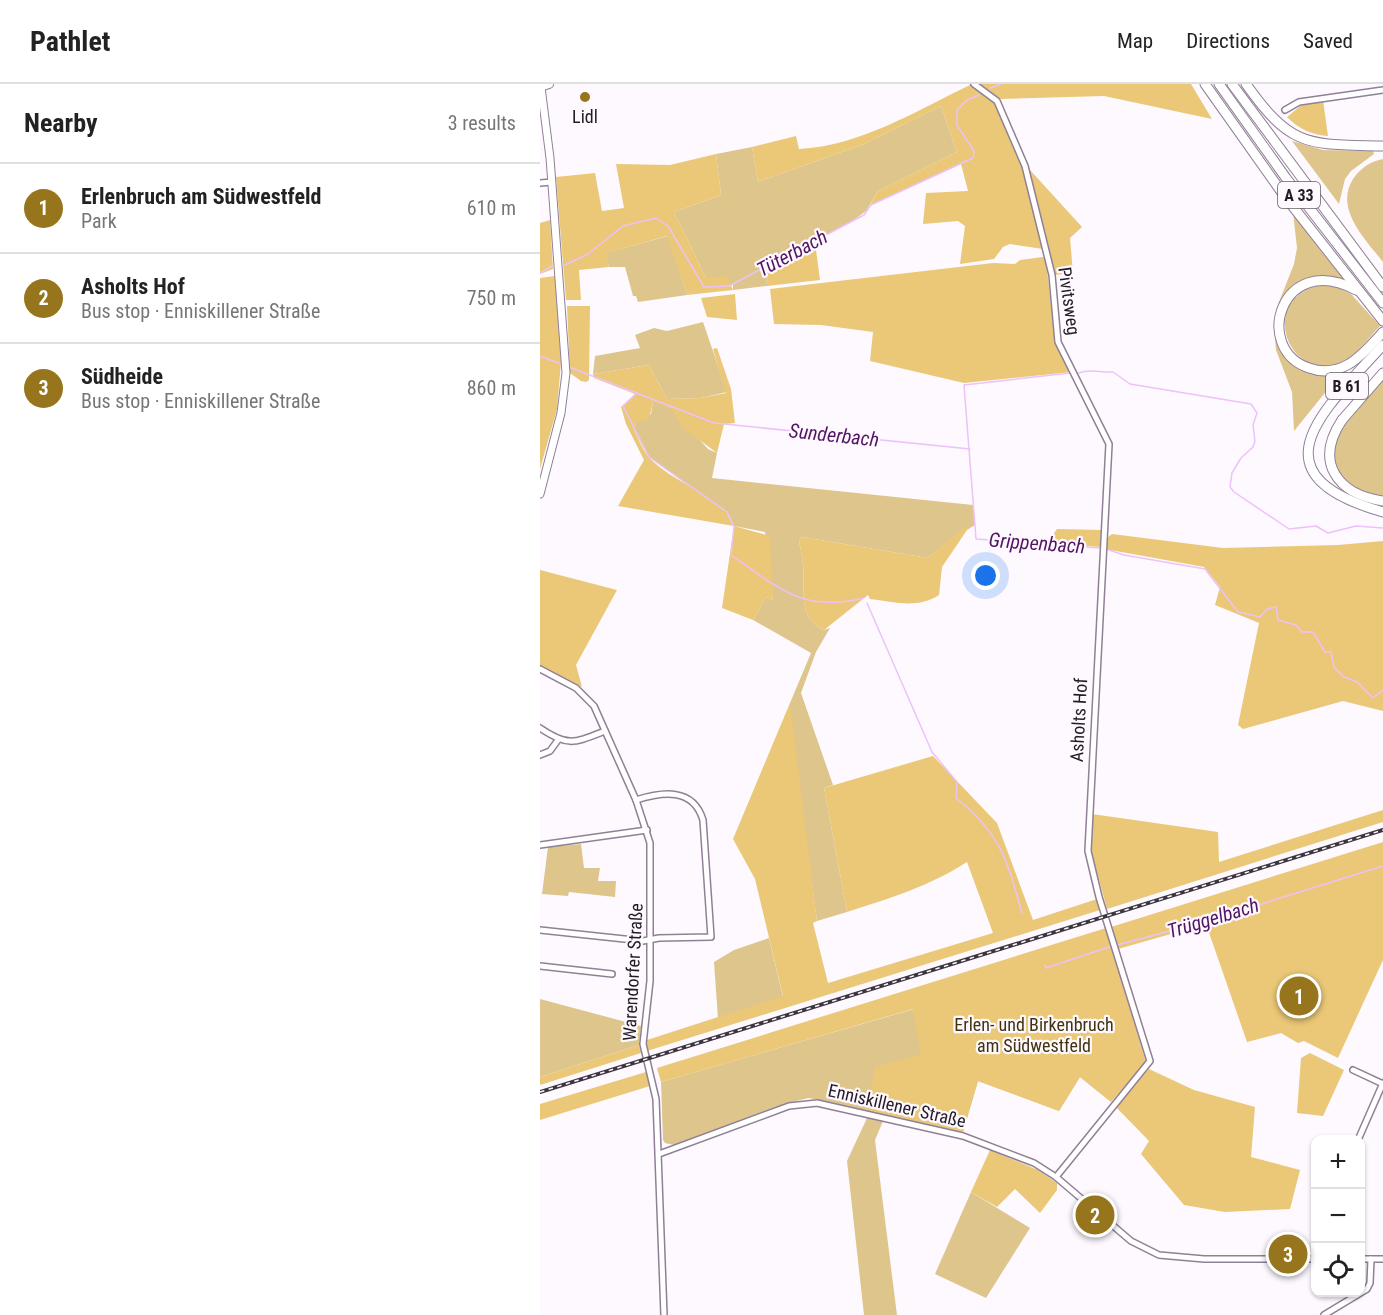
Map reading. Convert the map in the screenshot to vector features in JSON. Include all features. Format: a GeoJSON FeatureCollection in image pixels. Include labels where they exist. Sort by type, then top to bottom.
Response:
{"type":"FeatureCollection","features":[{"type":"Feature","properties":{"kind":"highway"},"geometry":{"type":"LineString","coordinates":[[1205,84],[1283,194],[1383,321]]}},
{"type":"Feature","properties":{"kind":"highway","name":"A 33"},"geometry":{"type":"LineString","coordinates":[[1219,84],[1286,178],[1383,303]]}},
{"type":"Feature","properties":{"kind":"highway","name":"A 33"},"geometry":{"type":"LineString","coordinates":[[1232,84],[1383,287]]}},
{"type":"Feature","properties":{"kind":"highway"},"geometry":{"type":"LineString","coordinates":[[1246,84],[1268,114],[1284,129],[1302,139],[1320,145],[1383,146]]}},
{"type":"Feature","properties":{"kind":"highway"},"geometry":{"type":"LineString","coordinates":[[1360,292],[1332,280],[1322,279],[1301,286],[1289,296],[1280,313],[1282,341],[1297,362],[1306,367],[1324,371],[1351,363],[1378,346],[1383,332]]}},
{"type":"Feature","properties":{"kind":"highway","name":"B 61"},"geometry":{"type":"LineString","coordinates":[[1378,346],[1316,423],[1308,455],[1318,480],[1335,495],[1383,512]]}},
{"type":"Feature","properties":{"kind":"highway"},"geometry":{"type":"LineString","coordinates":[[1383,373],[1342,420],[1330,444],[1333,470],[1340,482],[1354,493],[1383,501]]}},
{"type":"Feature","properties":{"kind":"street","name":"Pivitsweg"},"geometry":{"type":"LineString","coordinates":[[974,84],[997,101],[1025,166],[1052,275],[1058,342],[1109,440],[1104,531]]}},
{"type":"Feature","properties":{"kind":"street"},"geometry":{"type":"LineString","coordinates":[[540,494],[561,413],[566,373],[543,86]]}},
{"type":"Feature","properties":{"kind":"street"},"geometry":{"type":"LineString","coordinates":[[1286,110],[1299,102],[1383,90]]}},
{"type":"Feature","properties":{"kind":"street"},"geometry":{"type":"LineString","coordinates":[[540,113],[545,126]]}},
{"type":"Feature","properties":{"kind":"street"},"geometry":{"type":"LineString","coordinates":[[540,183],[552,182]]}},
{"type":"Feature","properties":{"kind":"street","name":"Asholts Hof"},"geometry":{"type":"LineString","coordinates":[[1056,1177],[1150,1061],[1114,947],[1088,850],[1104,531]]}},
{"type":"Feature","properties":{"kind":"street","name":"Warendorfer Straße"},"geometry":{"type":"LineString","coordinates":[[540,669],[584,693],[594,706],[647,830],[651,857],[651,940],[649,998],[643,1044],[655,1088],[664,1315]]}},
{"type":"Feature","properties":{"kind":"street"},"geometry":{"type":"LineString","coordinates":[[540,728],[558,740],[578,742],[605,731]]}},
{"type":"Feature","properties":{"kind":"street"},"geometry":{"type":"LineString","coordinates":[[540,755],[550,751],[558,740]]}},
{"type":"Feature","properties":{"kind":"street"},"geometry":{"type":"LineString","coordinates":[[540,930],[644,941],[712,936],[703,820],[691,802],[677,794],[662,792],[636,800]]}},
{"type":"Feature","properties":{"kind":"street"},"geometry":{"type":"LineString","coordinates":[[540,845],[647,830]]}},
{"type":"Feature","properties":{"kind":"street"},"geometry":{"type":"LineString","coordinates":[[540,966],[612,974]]}},
{"type":"Feature","properties":{"kind":"street"},"geometry":{"type":"LineString","coordinates":[[1353,1071],[1383,1083],[1360,1135]]}},
{"type":"Feature","properties":{"kind":"street","name":"Enniskillener Straße"},"geometry":{"type":"LineString","coordinates":[[659,1154],[789,1106],[809,1102],[963,1136],[1025,1159],[1056,1177],[1131,1241],[1159,1255],[1204,1259],[1311,1259]]}},
{"type":"Feature","properties":{"kind":"street"},"geometry":{"type":"LineString","coordinates":[[1365,1259],[1383,1259]]}},
{"type":"Feature","properties":{"kind":"street"},"geometry":{"type":"LineString","coordinates":[[1324,1315],[1366,1290],[1370,1283],[1371,1259]]}},
{"type":"Feature","properties":{"kind":"green space"},"geometry":{"type":"Polygon","coordinates":[[[978,84],[1191,84],[1212,119],[1104,96],[1001,99],[978,84]]]}},
{"type":"Feature","properties":{"kind":"green space"},"geometry":{"type":"Polygon","coordinates":[[[970,85],[994,102],[1002,116],[1032,200],[1043,249],[1010,244],[1003,247],[994,259],[960,264],[965,226],[958,221],[923,224],[926,193],[968,191],[961,164],[870,205],[878,191],[957,152],[941,106],[864,144],[758,182],[752,147],[796,136],[799,149],[844,141],[887,126],[970,85]]]}},
{"type":"Feature","properties":{"kind":"green space"},"geometry":{"type":"Polygon","coordinates":[[[1323,100],[1328,136],[1306,131],[1287,117],[1304,103],[1323,100]]]}},
{"type":"Feature","properties":{"kind":"green space"},"geometry":{"type":"Polygon","coordinates":[[[941,106],[957,152],[878,191],[866,211],[854,220],[766,269],[767,286],[733,290],[733,285],[706,278],[674,212],[721,195],[716,154],[752,147],[758,182],[864,144],[941,106]]]}},
{"type":"Feature","properties":{"kind":"green space"},"geometry":{"type":"Polygon","coordinates":[[[1292,141],[1323,150],[1373,151],[1374,154],[1351,171],[1345,179],[1339,204],[1292,141]]]}},
{"type":"Feature","properties":{"kind":"green space"},"geometry":{"type":"Polygon","coordinates":[[[716,154],[721,195],[674,212],[706,278],[727,276],[733,290],[687,295],[667,236],[606,253],[609,267],[579,270],[581,300],[566,300],[556,177],[595,173],[602,211],[624,208],[616,164],[670,165],[716,154]]]}},
{"type":"Feature","properties":{"kind":"green space"},"geometry":{"type":"Polygon","coordinates":[[[1383,159],[1383,262],[1354,224],[1347,202],[1348,190],[1356,175],[1369,164],[1383,159]]]}},
{"type":"Feature","properties":{"kind":"green space"},"geometry":{"type":"Polygon","coordinates":[[[1027,170],[1030,170],[1082,227],[1070,238],[1073,273],[1054,275],[1027,170]]]}},
{"type":"Feature","properties":{"kind":"green space"},"geometry":{"type":"Polygon","coordinates":[[[1293,212],[1344,279],[1321,276],[1311,278],[1297,286],[1276,323],[1296,364],[1341,373],[1294,431],[1292,392],[1276,350],[1274,325],[1277,307],[1294,264],[1297,248],[1293,212]]]}},
{"type":"Feature","properties":{"kind":"green space"},"geometry":{"type":"Polygon","coordinates":[[[550,220],[553,269],[540,274],[540,223],[550,220]]]}},
{"type":"Feature","properties":{"kind":"green space"},"geometry":{"type":"Polygon","coordinates":[[[668,236],[687,295],[638,302],[636,296],[633,296],[625,267],[609,267],[605,253],[668,236]]]}},
{"type":"Feature","properties":{"kind":"green space"},"geometry":{"type":"Polygon","coordinates":[[[815,242],[820,280],[767,286],[766,269],[815,242]]]}},
{"type":"Feature","properties":{"kind":"green space"},"geometry":{"type":"Polygon","coordinates":[[[1043,257],[1046,260],[1055,342],[1071,372],[964,383],[870,361],[873,332],[821,325],[774,324],[770,289],[993,263],[1015,264],[1020,260],[1043,257]]]}},
{"type":"Feature","properties":{"kind":"green space"},"geometry":{"type":"Polygon","coordinates":[[[555,276],[561,362],[557,409],[540,469],[540,278],[555,276]]]}},
{"type":"Feature","properties":{"kind":"green space"},"geometry":{"type":"Polygon","coordinates":[[[1331,284],[1351,294],[1380,326],[1361,347],[1345,360],[1320,366],[1304,360],[1292,349],[1286,333],[1285,317],[1292,301],[1307,290],[1331,284]]]}},
{"type":"Feature","properties":{"kind":"green space"},"geometry":{"type":"Polygon","coordinates":[[[735,294],[737,320],[707,317],[701,298],[735,294]]]}},
{"type":"Feature","properties":{"kind":"green space"},"geometry":{"type":"Polygon","coordinates":[[[567,306],[590,306],[589,380],[586,382],[570,373],[567,306]]]}},
{"type":"Feature","properties":{"kind":"green space"},"geometry":{"type":"Polygon","coordinates":[[[703,322],[727,392],[701,398],[667,399],[649,365],[593,374],[595,356],[640,348],[635,335],[654,328],[667,331],[703,322]]]}},
{"type":"Feature","properties":{"kind":"green space"},"geometry":{"type":"Polygon","coordinates":[[[717,348],[731,389],[735,423],[724,424],[717,453],[682,427],[671,408],[653,402],[649,419],[636,422],[634,430],[645,452],[657,465],[717,504],[734,526],[618,506],[644,460],[626,424],[621,407],[635,394],[594,378],[593,374],[649,365],[667,399],[701,398],[726,393],[713,349],[717,348]]]}},
{"type":"Feature","properties":{"kind":"green space"},"geometry":{"type":"Polygon","coordinates":[[[1383,380],[1383,496],[1362,491],[1350,485],[1340,475],[1334,455],[1336,443],[1348,420],[1383,380]]]}},
{"type":"Feature","properties":{"kind":"green space"},"geometry":{"type":"Polygon","coordinates":[[[653,401],[671,408],[708,449],[717,453],[712,478],[973,505],[975,525],[967,530],[967,526],[928,558],[802,537],[799,541],[803,562],[806,610],[809,618],[815,624],[824,630],[830,628],[816,652],[801,693],[833,785],[824,788],[847,912],[817,921],[789,712],[790,703],[811,653],[753,620],[766,597],[773,600],[765,532],[734,526],[730,517],[647,455],[634,430],[636,422],[651,414],[653,401]]]}},
{"type":"Feature","properties":{"kind":"green space"},"geometry":{"type":"Polygon","coordinates":[[[967,525],[967,530],[942,567],[939,595],[923,602],[906,603],[870,599],[868,595],[824,630],[809,618],[804,602],[803,562],[799,541],[802,537],[928,558],[967,525]]]}},
{"type":"Feature","properties":{"kind":"green space"},"geometry":{"type":"Polygon","coordinates":[[[734,526],[770,536],[773,600],[766,597],[753,620],[722,608],[734,526]]]}},
{"type":"Feature","properties":{"kind":"green space"},"geometry":{"type":"Polygon","coordinates":[[[1057,529],[1101,530],[1100,547],[1047,543],[1057,529]]]}},
{"type":"Feature","properties":{"kind":"green space"},"geometry":{"type":"Polygon","coordinates":[[[1112,534],[1223,548],[1338,545],[1383,541],[1383,711],[1343,701],[1243,729],[1238,725],[1259,623],[1215,605],[1220,587],[1204,567],[1105,549],[1107,538],[1112,534]]]}},
{"type":"Feature","properties":{"kind":"green space"},"geometry":{"type":"Polygon","coordinates":[[[540,570],[617,590],[576,665],[582,687],[540,665],[540,570]]]}},
{"type":"Feature","properties":{"kind":"green space"},"geometry":{"type":"Polygon","coordinates":[[[790,703],[817,921],[813,923],[828,983],[993,933],[967,862],[924,885],[847,912],[824,788],[933,756],[997,823],[1033,920],[1097,899],[1100,910],[647,1051],[647,1040],[783,996],[755,879],[733,839],[790,703]]]}},
{"type":"Feature","properties":{"kind":"green space"},"geometry":{"type":"Polygon","coordinates":[[[1383,810],[1383,822],[1107,909],[1091,850],[1092,814],[1218,832],[1219,862],[1383,810]]]}},
{"type":"Feature","properties":{"kind":"green space"},"geometry":{"type":"Polygon","coordinates":[[[1383,842],[1383,960],[1338,1058],[1304,1041],[1298,1043],[1281,1033],[1247,1042],[1206,924],[1118,949],[1111,927],[1383,842]]]}},
{"type":"Feature","properties":{"kind":"green space"},"geometry":{"type":"Polygon","coordinates":[[[581,844],[584,868],[600,868],[598,881],[616,881],[615,897],[569,892],[568,896],[542,894],[548,847],[581,844]]]}},
{"type":"Feature","properties":{"kind":"green space","name":"Erlen- und Birkenbruch am Südwestfeld"},"geometry":{"type":"Polygon","coordinates":[[[1106,928],[1146,1062],[1111,1102],[1080,1077],[1059,1111],[978,1081],[963,1132],[866,1110],[875,1067],[921,1054],[913,1009],[661,1082],[657,1068],[1106,928]]]}},
{"type":"Feature","properties":{"kind":"green space"},"geometry":{"type":"Polygon","coordinates":[[[769,938],[783,997],[718,1019],[714,962],[734,950],[769,938]]]}},
{"type":"Feature","properties":{"kind":"green space"},"geometry":{"type":"Polygon","coordinates":[[[1109,949],[1110,1101],[1080,1077],[1059,1111],[978,1081],[963,1132],[809,1098],[787,1103],[674,1145],[665,1143],[663,1140],[661,1082],[914,1009],[919,1037],[1109,949]]]}},
{"type":"Feature","properties":{"kind":"green space"},"geometry":{"type":"Polygon","coordinates":[[[540,999],[641,1026],[639,1045],[540,1077],[540,999]]]}},
{"type":"Feature","properties":{"kind":"green space"},"geometry":{"type":"Polygon","coordinates":[[[639,1045],[641,1053],[540,1085],[540,1077],[639,1045]]]}},
{"type":"Feature","properties":{"kind":"green space"},"geometry":{"type":"Polygon","coordinates":[[[1310,1053],[1344,1070],[1323,1116],[1297,1113],[1301,1058],[1310,1053]]]}},
{"type":"Feature","properties":{"kind":"green space"},"geometry":{"type":"Polygon","coordinates":[[[1149,1069],[1194,1090],[1255,1107],[1251,1157],[1300,1170],[1290,1209],[1225,1212],[1184,1205],[1141,1154],[1149,1141],[1115,1106],[1149,1069]]]}},
{"type":"Feature","properties":{"kind":"green space"},"geometry":{"type":"Polygon","coordinates":[[[646,1072],[650,1086],[540,1120],[540,1104],[646,1072]]]}},
{"type":"Feature","properties":{"kind":"green space"},"geometry":{"type":"Polygon","coordinates":[[[867,1118],[883,1121],[875,1140],[897,1315],[864,1315],[847,1161],[867,1118]]]}},
{"type":"Feature","properties":{"kind":"green space"},"geometry":{"type":"Polygon","coordinates":[[[990,1150],[1038,1170],[1057,1183],[1057,1190],[1040,1213],[1015,1189],[997,1207],[971,1192],[990,1150]]]}},
{"type":"Feature","properties":{"kind":"green space"},"geometry":{"type":"Polygon","coordinates":[[[971,1192],[1030,1228],[986,1298],[935,1274],[971,1192]]]}},
{"type":"Feature","properties":{"kind":"waterway","name":"Tüterbach"},"geometry":{"type":"LineString","coordinates":[[990,88],[1001,84]]}},
{"type":"Feature","properties":{"kind":"waterway","name":"Tüterbach"},"geometry":{"type":"LineString","coordinates":[[565,265],[588,254],[623,226],[656,218],[668,226],[704,287],[729,286],[864,215],[871,205],[973,158],[974,151],[957,125],[957,110],[967,100],[979,95]]}},
{"type":"Feature","properties":{"kind":"waterway","name":"Tüterbach"},"geometry":{"type":"LineString","coordinates":[[540,273],[552,266]]}},
{"type":"Feature","properties":{"kind":"waterway","name":"Sunderbach"},"geometry":{"type":"LineString","coordinates":[[540,356],[561,364]]}},
{"type":"Feature","properties":{"kind":"waterway","name":"Sunderbach"},"geometry":{"type":"LineString","coordinates":[[569,367],[714,423],[970,449]]}},
{"type":"Feature","properties":{"kind":"waterway","name":"Sunderbach"},"geometry":{"type":"LineString","coordinates":[[1079,373],[1113,372],[1130,384],[1251,404],[1257,413],[1253,425],[1255,441],[1253,447],[1241,458],[1232,473],[1230,487],[1234,492],[1289,529],[1316,526],[1328,533],[1356,526],[1383,528]]}},
{"type":"Feature","properties":{"kind":"waterway","name":"Trüggelbach"},"geometry":{"type":"LineString","coordinates":[[1070,373],[964,385],[976,539],[1099,548]]}},
{"type":"Feature","properties":{"kind":"waterway","name":"Trüggelbach"},"geometry":{"type":"LineString","coordinates":[[637,393],[623,406],[649,457],[727,512],[734,527],[731,555],[778,587],[807,600],[842,602],[864,598]]}},
{"type":"Feature","properties":{"kind":"waterway","name":"Grippenbach"},"geometry":{"type":"LineString","coordinates":[[1106,549],[1124,555],[1205,569],[1238,612],[1260,617],[1267,609],[1276,607],[1278,620],[1296,625],[1302,632],[1313,632],[1325,652],[1331,652],[1334,667],[1344,677],[1357,682],[1373,698],[1383,690]]}},
{"type":"Feature","properties":{"kind":"waterway","name":"Trüggelbach"},"geometry":{"type":"LineString","coordinates":[[867,603],[932,752],[957,782],[956,798],[983,824],[1000,849],[1012,878],[1022,913]]}},
{"type":"Feature","properties":{"kind":"waterway","name":"Trüggelbach"},"geometry":{"type":"LineString","coordinates":[[1117,945],[1207,921],[1383,866]]}},
{"type":"Feature","properties":{"kind":"waterway","name":"Trüggelbach"},"geometry":{"type":"LineString","coordinates":[[1045,965],[1046,968],[1112,946]]}},
{"type":"Feature","properties":{"kind":"railway"},"geometry":{"type":"LineString","coordinates":[[540,1092],[1383,830]]}},
{"type":"Feature","properties":{"kind":"place","name":"Lidl"},"geometry":{"type":"Point","coordinates":[585,97]}},
{"type":"Feature","properties":{"kind":"place","name":"Erlenbruch am Südwestfeld"},"geometry":{"type":"Point","coordinates":[1299,996]}},
{"type":"Feature","properties":{"kind":"place","name":"Asholts Hof"},"geometry":{"type":"Point","coordinates":[1095,1215]}},
{"type":"Feature","properties":{"kind":"place","name":"Südheide"},"geometry":{"type":"Point","coordinates":[1288,1254]}}]}
